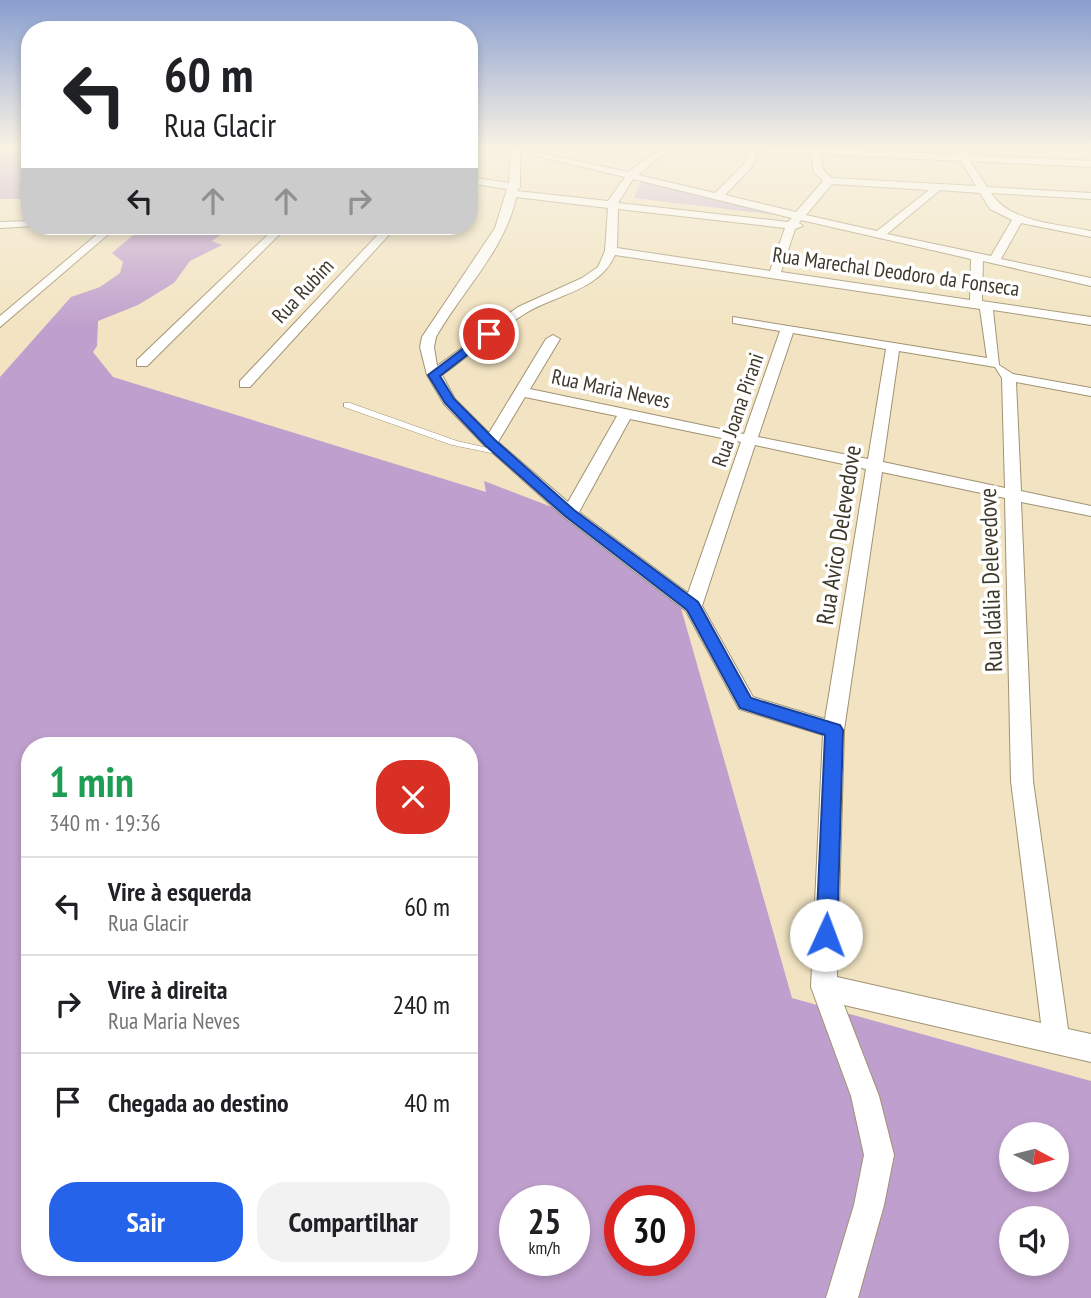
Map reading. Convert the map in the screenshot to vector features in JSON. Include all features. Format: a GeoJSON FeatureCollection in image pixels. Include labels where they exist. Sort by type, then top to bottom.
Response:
{"type":"FeatureCollection","features":[{"type":"Feature","properties":{"kind":"street"},"geometry":{"type":"LineString","coordinates":[[508,208],[492,244],[429,337],[427,356],[449,401],[496,448],[570,513],[693,606],[746,704],[834,730]]}},
{"type":"Feature","properties":{"kind":"street"},"geometry":{"type":"LineString","coordinates":[[434,375],[522,310],[595,276],[607,263],[611,251],[613,208]]}},
{"type":"Feature","properties":{"kind":"street"},"geometry":{"type":"LineString","coordinates":[[669,208],[795,220],[861,231],[1091,282]]}},
{"type":"Feature","properties":{"kind":"street"},"geometry":{"type":"LineString","coordinates":[[755,208],[795,220]]}},
{"type":"Feature","properties":{"kind":"street"},"geometry":{"type":"LineString","coordinates":[[775,274],[795,220],[806,208]]}},
{"type":"Feature","properties":{"kind":"street"},"geometry":{"type":"LineString","coordinates":[[879,235],[913,208]]}},
{"type":"Feature","properties":{"kind":"street"},"geometry":{"type":"LineString","coordinates":[[995,208],[1018,219],[1091,234]]}},
{"type":"Feature","properties":{"kind":"street"},"geometry":{"type":"LineString","coordinates":[[995,260],[1018,219]]}},
{"type":"Feature","properties":{"kind":"street"},"geometry":{"type":"LineString","coordinates":[[0,225],[21,224]]}},
{"type":"Feature","properties":{"kind":"street"},"geometry":{"type":"LineString","coordinates":[[0,323],[103,235]]}},
{"type":"Feature","properties":{"kind":"street"},"geometry":{"type":"LineString","coordinates":[[142,363],[274,235]]}},
{"type":"Feature","properties":{"kind":"street","name":"Rua Rubim"},"geometry":{"type":"LineString","coordinates":[[245,384],[384,235]]}},
{"type":"Feature","properties":{"kind":"street","name":"Rua Marechal Deodoro da Fonseca"},"geometry":{"type":"LineString","coordinates":[[611,251],[1091,321]]}},
{"type":"Feature","properties":{"kind":"street"},"geometry":{"type":"LineString","coordinates":[[977,257],[981,304],[994,363],[1009,377],[1091,391]]}},
{"type":"Feature","properties":{"kind":"street"},"geometry":{"type":"LineString","coordinates":[[737,320],[788,328]]}},
{"type":"Feature","properties":{"kind":"street","name":"Rua Joana Pirani"},"geometry":{"type":"LineString","coordinates":[[693,606],[788,328],[893,348],[994,363]]}},
{"type":"Feature","properties":{"kind":"street","name":"Rua Maria Neves"},"geometry":{"type":"LineString","coordinates":[[553,339],[523,392],[1091,511]]}},
{"type":"Feature","properties":{"kind":"street","name":"Rua Avico Delevedove"},"geometry":{"type":"LineString","coordinates":[[824,987],[834,730],[893,348]]}},
{"type":"Feature","properties":{"kind":"street","name":"Rua Idália Delevedove"},"geometry":{"type":"LineString","coordinates":[[1009,377],[1023,781]]}},
{"type":"Feature","properties":{"kind":"street"},"geometry":{"type":"LineString","coordinates":[[496,448],[523,392]]}},
{"type":"Feature","properties":{"kind":"street"},"geometry":{"type":"LineString","coordinates":[[570,513],[625,414]]}},
{"type":"Feature","properties":{"kind":"street"},"geometry":{"type":"LineString","coordinates":[[1023,781],[1056,1039]]}},
{"type":"Feature","properties":{"kind":"street"},"geometry":{"type":"LineString","coordinates":[[824,987],[1091,1048]]}},
{"type":"Feature","properties":{"kind":"street"},"geometry":{"type":"LineString","coordinates":[[824,987],[865,1096],[879,1155],[869,1205],[842,1298]]}},
{"type":"Feature","properties":{"kind":"lane"},"geometry":{"type":"LineString","coordinates":[[346,405],[455,443],[496,448]]}},
{"type":"Feature","properties":{"kind":"shaded area"},"geometry":{"type":"Polygon","coordinates":[[[714,208],[752,208],[785,216],[714,208]]]}},
{"type":"Feature","properties":{"kind":"shaded area"},"geometry":{"type":"Polygon","coordinates":[[[133,235],[220,235],[212,241],[222,245],[190,261],[174,283],[138,305],[98,321],[97,346],[93,352],[113,377],[486,492],[484,481],[591,522],[675,587],[792,998],[1091,1081],[1091,1298],[0,1298],[0,377],[71,297],[100,287],[120,273],[123,262],[112,253],[133,235]]]}},
{"type":"Feature","properties":{"kind":"route"},"geometry":{"type":"LineString","coordinates":[[489,334],[434,375],[449,401],[490,443],[570,513],[693,606],[746,704],[834,730],[826,935]]}}]}
